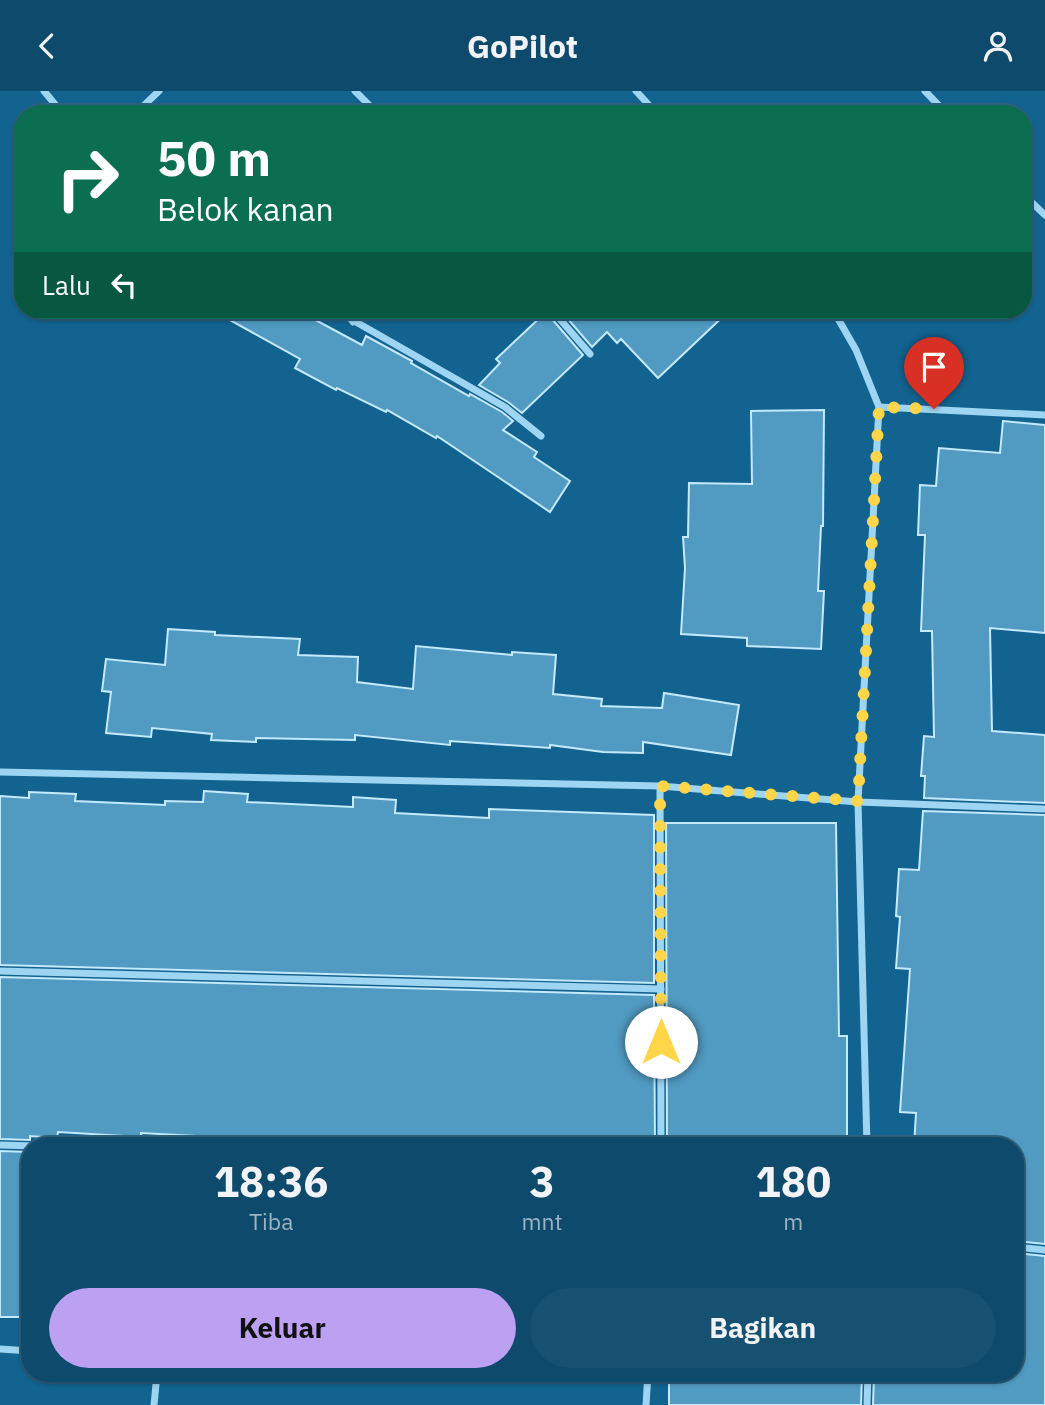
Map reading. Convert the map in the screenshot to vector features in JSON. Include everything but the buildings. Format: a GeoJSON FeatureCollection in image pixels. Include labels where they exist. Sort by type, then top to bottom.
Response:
{"type":"FeatureCollection","features":[{"type":"Feature","properties":{"kind":"street"},"geometry":{"type":"LineString","coordinates":[[44,91],[56,105]]}},
{"type":"Feature","properties":{"kind":"street"},"geometry":{"type":"LineString","coordinates":[[144,105],[159,91]]}},
{"type":"Feature","properties":{"kind":"street"},"geometry":{"type":"LineString","coordinates":[[355,91],[368,105]]}},
{"type":"Feature","properties":{"kind":"street"},"geometry":{"type":"LineString","coordinates":[[636,91],[649,105]]}},
{"type":"Feature","properties":{"kind":"street"},"geometry":{"type":"LineString","coordinates":[[925,91],[938,105]]}},
{"type":"Feature","properties":{"kind":"street"},"geometry":{"type":"LineString","coordinates":[[1032,203],[1045,215]]}},
{"type":"Feature","properties":{"kind":"street"},"geometry":{"type":"LineString","coordinates":[[348,319],[505,407],[541,436]]}},
{"type":"Feature","properties":{"kind":"street"},"geometry":{"type":"LineString","coordinates":[[353,322],[356,319]]}},
{"type":"Feature","properties":{"kind":"street"},"geometry":{"type":"LineString","coordinates":[[560,319],[590,354]]}},
{"type":"Feature","properties":{"kind":"street"},"geometry":{"type":"LineString","coordinates":[[838,319],[856,350],[879,407],[858,801],[867,1137]]}},
{"type":"Feature","properties":{"kind":"street"},"geometry":{"type":"LineString","coordinates":[[879,407],[1045,415]]}},
{"type":"Feature","properties":{"kind":"street"},"geometry":{"type":"LineString","coordinates":[[0,772],[660,786],[858,801],[1045,809]]}},
{"type":"Feature","properties":{"kind":"street"},"geometry":{"type":"LineString","coordinates":[[660,786],[661,1137]]}},
{"type":"Feature","properties":{"kind":"street"},"geometry":{"type":"LineString","coordinates":[[0,971],[661,989]]}},
{"type":"Feature","properties":{"kind":"street"},"geometry":{"type":"LineString","coordinates":[[0,1145],[21,1146]]}},
{"type":"Feature","properties":{"kind":"street"},"geometry":{"type":"LineString","coordinates":[[1024,1248],[1045,1250]]}},
{"type":"Feature","properties":{"kind":"street"},"geometry":{"type":"LineString","coordinates":[[0,1349],[21,1350]]}},
{"type":"Feature","properties":{"kind":"street"},"geometry":{"type":"LineString","coordinates":[[154,1405],[156,1382]]}},
{"type":"Feature","properties":{"kind":"street"},"geometry":{"type":"LineString","coordinates":[[646,1405],[647,1382]]}},
{"type":"Feature","properties":{"kind":"street"},"geometry":{"type":"LineString","coordinates":[[867,1405],[868,1382]]}},
{"type":"Feature","properties":{"kind":"route"},"geometry":{"type":"LineString","coordinates":[[661,1042],[660,786],[858,801],[879,407],[934,409]]}}]}
